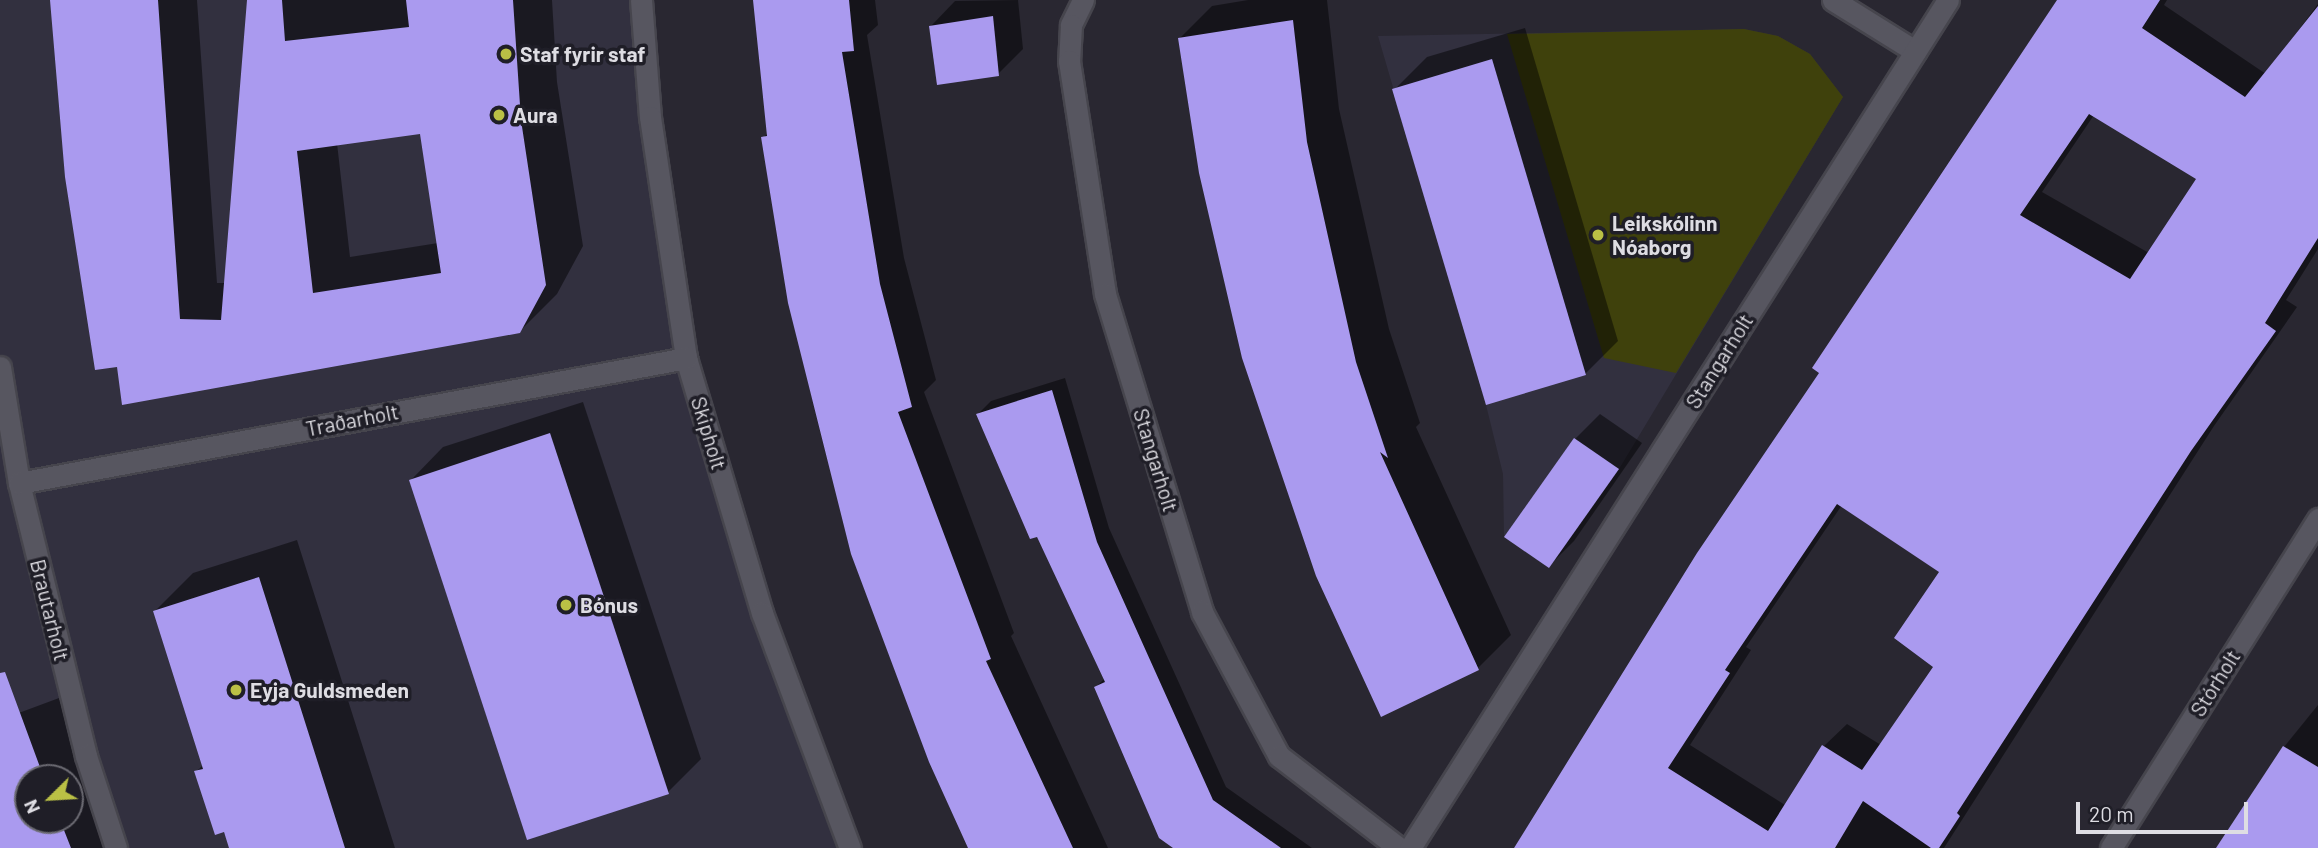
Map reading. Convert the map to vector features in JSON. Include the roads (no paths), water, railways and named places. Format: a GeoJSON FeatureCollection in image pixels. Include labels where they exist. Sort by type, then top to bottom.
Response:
{"type":"FeatureCollection","features":[{"type":"Feature","properties":{"kind":"street","name":"Skipholt"},"geometry":{"type":"LineString","coordinates":[[641,0],[650,117],[686,358],[762,613],[850,848]]}},
{"type":"Feature","properties":{"kind":"street","name":"Stangarholt"},"geometry":{"type":"LineString","coordinates":[[1083,0],[1071,25],[1069,61],[1105,294],[1202,612],[1279,756],[1399,848]]}},
{"type":"Feature","properties":{"kind":"street"},"geometry":{"type":"LineString","coordinates":[[1833,0],[1915,51]]}},
{"type":"Feature","properties":{"kind":"street","name":"Stangarholt"},"geometry":{"type":"LineString","coordinates":[[1410,848],[1948,0]]}},
{"type":"Feature","properties":{"kind":"street","name":"Traðarholt"},"geometry":{"type":"LineString","coordinates":[[19,483],[686,358]]}},
{"type":"Feature","properties":{"kind":"street","name":"Brautarholt"},"geometry":{"type":"LineString","coordinates":[[0,367],[19,483],[86,757],[117,848]]}},
{"type":"Feature","properties":{"kind":"street","name":"Stórholt"},"geometry":{"type":"LineString","coordinates":[[2111,848],[2318,519]]}},
{"type":"Feature","properties":{"kind":"place","name":"Staf fyrir staf"},"geometry":{"type":"Point","coordinates":[506,54]}},
{"type":"Feature","properties":{"kind":"place","name":"Aura"},"geometry":{"type":"Point","coordinates":[499,115]}},
{"type":"Feature","properties":{"kind":"place","name":"Leikskólinn Nóaborg"},"geometry":{"type":"Point","coordinates":[1598,235]}},
{"type":"Feature","properties":{"kind":"place","name":"Bónus"},"geometry":{"type":"Point","coordinates":[566,605]}},
{"type":"Feature","properties":{"kind":"place","name":"Eyja Guldsmeden"},"geometry":{"type":"Point","coordinates":[236,690]}}]}
